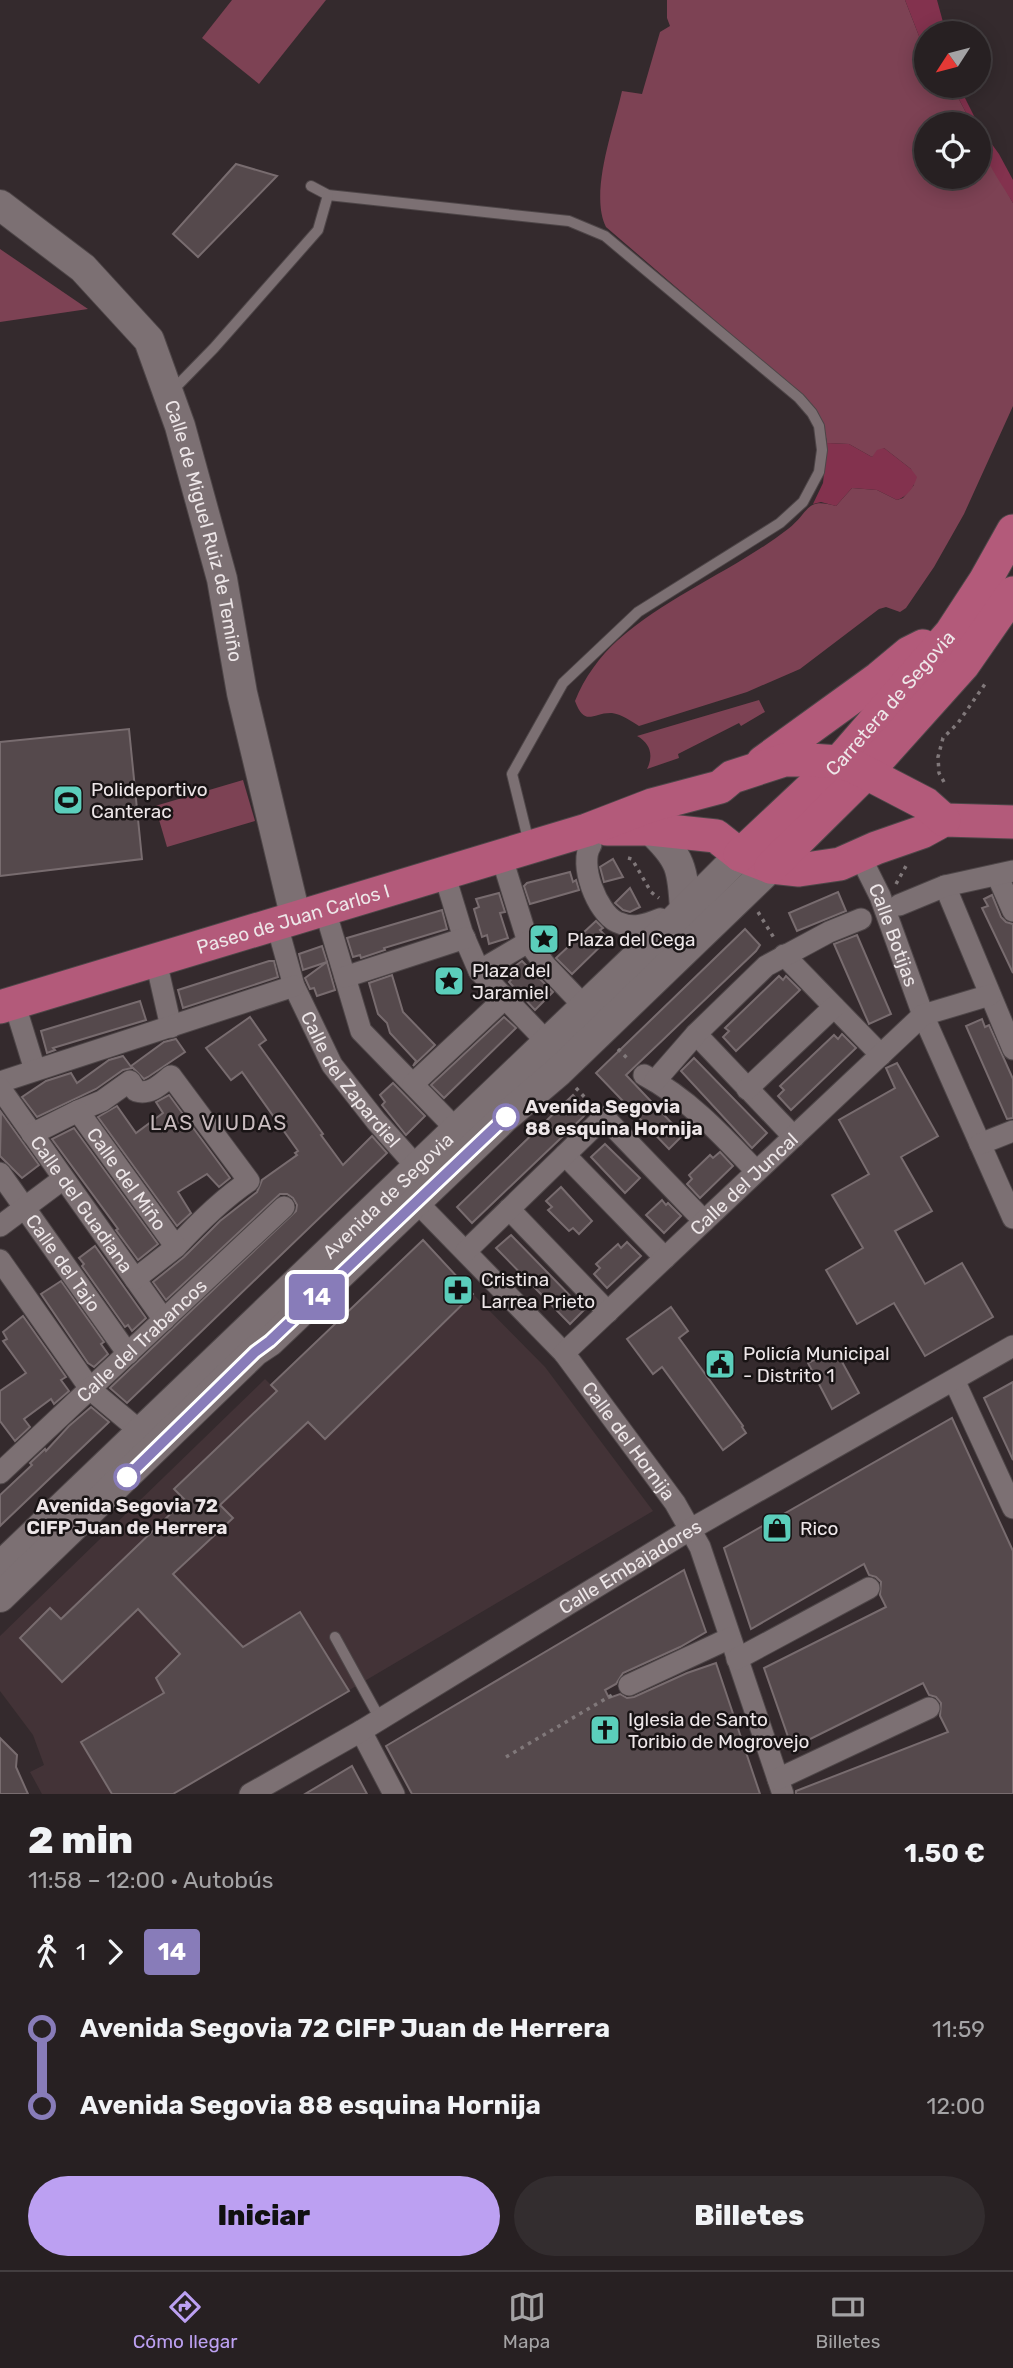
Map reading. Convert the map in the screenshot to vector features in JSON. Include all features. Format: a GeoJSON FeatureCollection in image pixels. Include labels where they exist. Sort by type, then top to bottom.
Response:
{"type":"FeatureCollection","features":[{"type":"Feature","properties":{"kind":"main road","name":"Calle de Miguel Ruiz de Temiño"},"geometry":{"type":"LineString","coordinates":[[0,205],[83,268],[149,340],[180,426],[222,579],[242,693],[300,918]]}},
{"type":"Feature","properties":{"kind":"main road","name":"Carretera de Segovia"},"geometry":{"type":"LineString","coordinates":[[728,845],[864,773],[985,581],[1013,531]]}},
{"type":"Feature","properties":{"kind":"main road","name":"Carretera de Segovia"},"geometry":{"type":"LineString","coordinates":[[771,867],[864,773],[963,666],[1013,593]]}},
{"type":"Feature","properties":{"kind":"main road"},"geometry":{"type":"LineString","coordinates":[[755,768],[909,653],[951,633]]}},
{"type":"Feature","properties":{"kind":"main road"},"geometry":{"type":"LineString","coordinates":[[906,728],[906,762],[912,784],[935,812]]}},
{"type":"Feature","properties":{"kind":"main road","name":"Paseo de Juan Carlos I"},"geometry":{"type":"LineString","coordinates":[[589,837],[652,805],[720,787],[732,777],[784,760],[864,773],[935,812],[1013,822]]}},
{"type":"Feature","properties":{"kind":"main road"},"geometry":{"type":"LineString","coordinates":[[864,773],[894,808],[891,825],[868,852]]}},
{"type":"Feature","properties":{"kind":"main road"},"geometry":{"type":"LineString","coordinates":[[720,787],[710,808],[710,819],[728,845]]}},
{"type":"Feature","properties":{"kind":"main road","name":"Paseo de Juan Carlos I"},"geometry":{"type":"LineString","coordinates":[[7,1004],[300,918],[516,850],[650,829],[728,845],[771,867],[799,870],[840,864],[922,832],[935,812]]}},
{"type":"Feature","properties":{"kind":"main road"},"geometry":{"type":"LineString","coordinates":[[650,829],[670,848],[680,865],[684,885],[676,919]]}},
{"type":"Feature","properties":{"kind":"main road","name":"Avenida de Segovia"},"geometry":{"type":"LineString","coordinates":[[0,1597],[255,1352],[270,1341],[456,1129],[676,919],[728,845]]}},
{"type":"Feature","properties":{"kind":"main road","name":"Avenida de Segovia"},"geometry":{"type":"LineString","coordinates":[[0,1567],[140,1431],[410,1184],[505,1118],[559,1071],[771,867]]}},
{"type":"Feature","properties":{"kind":"street"},"geometry":{"type":"LineString","coordinates":[[589,837],[586,852],[588,876],[608,914],[616,921],[639,927],[660,919],[676,919]]}},
{"type":"Feature","properties":{"kind":"street"},"geometry":{"type":"LineString","coordinates":[[516,850],[528,942],[546,966],[584,1006]]}},
{"type":"Feature","properties":{"kind":"street","name":"Calle Botijas"},"geometry":{"type":"LineString","coordinates":[[868,852],[880,896],[923,1015],[1013,1218]]}},
{"type":"Feature","properties":{"kind":"street"},"geometry":{"type":"LineString","coordinates":[[444,873],[479,971],[503,1000],[547,1042]]}},
{"type":"Feature","properties":{"kind":"street"},"geometry":{"type":"LineString","coordinates":[[900,905],[945,886],[1005,873],[1013,911]]}},
{"type":"Feature","properties":{"kind":"street"},"geometry":{"type":"LineString","coordinates":[[945,886],[1013,1049]]}},
{"type":"Feature","properties":{"kind":"street"},"geometry":{"type":"LineString","coordinates":[[300,918],[345,977],[362,1031],[456,1129]]}},
{"type":"Feature","properties":{"kind":"street","name":"Calle del Zapardiel"},"geometry":{"type":"LineString","coordinates":[[300,918],[294,986],[332,1065],[376,1121],[410,1184]]}},
{"type":"Feature","properties":{"kind":"street"},"geometry":{"type":"LineString","coordinates":[[756,1171],[685,1101],[649,1078],[766,967],[785,955],[861,919]]}},
{"type":"Feature","properties":{"kind":"street"},"geometry":{"type":"LineString","coordinates":[[345,977],[465,938]]}},
{"type":"Feature","properties":{"kind":"street"},"geometry":{"type":"LineString","coordinates":[[479,971],[528,942]]}},
{"type":"Feature","properties":{"kind":"street"},"geometry":{"type":"LineString","coordinates":[[785,955],[881,1055]]}},
{"type":"Feature","properties":{"kind":"street"},"geometry":{"type":"LineString","coordinates":[[156,961],[171,1027]]}},
{"type":"Feature","properties":{"kind":"street"},"geometry":{"type":"LineString","coordinates":[[0,1082],[294,986]]}},
{"type":"Feature","properties":{"kind":"street"},"geometry":{"type":"LineString","coordinates":[[923,1015],[990,995]]}},
{"type":"Feature","properties":{"kind":"street"},"geometry":{"type":"LineString","coordinates":[[413,1084],[503,1000]]}},
{"type":"Feature","properties":{"kind":"street"},"geometry":{"type":"LineString","coordinates":[[7,1004],[35,1070]]}},
{"type":"Feature","properties":{"kind":"street"},"geometry":{"type":"LineString","coordinates":[[747,1089],[834,1007]]}},
{"type":"Feature","properties":{"kind":"street","name":"Calle del Juncal"},"geometry":{"type":"LineString","coordinates":[[564,1353],[923,1015]]}},
{"type":"Feature","properties":{"kind":"street"},"geometry":{"type":"LineString","coordinates":[[695,1034],[794,1138]]}},
{"type":"Feature","properties":{"kind":"street"},"geometry":{"type":"LineString","coordinates":[[78,1111],[102,1101],[130,1081],[136,1091],[144,1093],[155,1089],[171,1076],[249,1181],[212,1209],[176,1247]]}},
{"type":"Feature","properties":{"kind":"street","name":"Calle del Guadiana"},"geometry":{"type":"LineString","coordinates":[[0,1088],[164,1320]]}},
{"type":"Feature","properties":{"kind":"street","name":"Calle del Miño"},"geometry":{"type":"LineString","coordinates":[[32,1134],[78,1111],[176,1247],[135,1279]]}},
{"type":"Feature","properties":{"kind":"street"},"geometry":{"type":"LineString","coordinates":[[466,1251],[604,1117],[704,1221]]}},
{"type":"Feature","properties":{"kind":"street"},"geometry":{"type":"LineString","coordinates":[[980,1144],[1013,1131]]}},
{"type":"Feature","properties":{"kind":"street"},"geometry":{"type":"LineString","coordinates":[[565,1155],[665,1258]]}},
{"type":"Feature","properties":{"kind":"street","name":"Calle del Tajo"},"geometry":{"type":"LineString","coordinates":[[0,1173],[128,1354]]}},
{"type":"Feature","properties":{"kind":"street"},"geometry":{"type":"LineString","coordinates":[[0,1226],[63,1180]]}},
{"type":"Feature","properties":{"kind":"street","name":"Calle del Hornija"},"geometry":{"type":"LineString","coordinates":[[410,1184],[466,1251],[564,1353],[691,1529],[700,1547],[780,1786]]}},
{"type":"Feature","properties":{"kind":"street","name":"Calle del Trabancos"},"geometry":{"type":"LineString","coordinates":[[3,1461],[91,1390],[284,1207]]}},
{"type":"Feature","properties":{"kind":"street"},"geometry":{"type":"LineString","coordinates":[[509,1209],[608,1312]]}},
{"type":"Feature","properties":{"kind":"street"},"geometry":{"type":"LineString","coordinates":[[0,1260],[91,1390],[140,1431]]}},
{"type":"Feature","properties":{"kind":"street","name":"Calle Embajadores"},"geometry":{"type":"LineString","coordinates":[[250,1794],[361,1731],[691,1529],[1013,1346]]}},
{"type":"Feature","properties":{"kind":"street"},"geometry":{"type":"LineString","coordinates":[[954,1380],[1013,1508]]}},
{"type":"Feature","properties":{"kind":"street"},"geometry":{"type":"LineString","coordinates":[[737,1659],[869,1588]]}},
{"type":"Feature","properties":{"kind":"street"},"geometry":{"type":"LineString","coordinates":[[629,1685],[730,1638]]}},
{"type":"Feature","properties":{"kind":"street"},"geometry":{"type":"LineString","coordinates":[[780,1786],[929,1708]]}},
{"type":"Feature","properties":{"kind":"street"},"geometry":{"type":"LineString","coordinates":[[361,1731],[394,1794]]}},
{"type":"Feature","properties":{"kind":"lane"},"geometry":{"type":"LineString","coordinates":[[311,186],[328,195],[569,222],[605,236],[799,398],[812,413],[821,432],[819,472],[803,502],[793,513],[638,612],[563,683],[512,774],[516,850]]}},
{"type":"Feature","properties":{"kind":"lane"},"geometry":{"type":"LineString","coordinates":[[169,394],[214,348],[318,230],[328,195]]}},
{"type":"Feature","properties":{"kind":"lane"},"geometry":{"type":"LineString","coordinates":[[335,1637],[380,1719]]}},
{"type":"Feature","properties":{"kind":"path"},"geometry":{"type":"LineString","coordinates":[[755,906],[785,955]]}},
{"type":"Feature","properties":{"kind":"path"},"geometry":{"type":"LineString","coordinates":[[601,1031],[649,1078]]}},
{"type":"Feature","properties":{"kind":"path"},"geometry":{"type":"LineString","coordinates":[[559,1071],[604,1117]]}},
{"type":"Feature","properties":{"kind":"path"},"geometry":{"type":"LineString","coordinates":[[506,1757],[629,1685]]}},
{"type":"Feature","properties":{"kind":"shaded area"},"geometry":{"type":"Polygon","coordinates":[[[232,0],[326,0],[259,84],[202,38],[232,0]]]}},
{"type":"Feature","properties":{"kind":"shaded area"},"geometry":{"type":"Polygon","coordinates":[[[667,0],[905,0],[914,23],[914,98],[958,98],[966,112],[914,112],[914,189],[991,189],[991,163],[1013,203],[1013,406],[964,514],[934,567],[906,608],[900,612],[886,607],[879,609],[800,669],[747,692],[639,726],[612,713],[586,716],[575,701],[593,668],[618,640],[659,609],[768,544],[813,505],[819,503],[836,506],[852,488],[877,490],[897,500],[903,498],[914,485],[911,469],[884,448],[872,457],[849,444],[827,443],[824,426],[804,397],[606,227],[601,213],[601,179],[622,91],[642,94],[660,32],[670,26],[667,0]]]}},
{"type":"Feature","properties":{"kind":"shaded area"},"geometry":{"type":"Polygon","coordinates":[[[905,0],[937,0],[943,21],[914,21],[914,23],[905,0]]]}},
{"type":"Feature","properties":{"kind":"shaded area"},"geometry":{"type":"Polygon","coordinates":[[[958,98],[965,98],[972,112],[966,112],[958,98]]]}},
{"type":"Feature","properties":{"kind":"shaded area"},"geometry":{"type":"Polygon","coordinates":[[[991,143],[1013,180],[1013,203],[991,166],[991,143]]]}},
{"type":"Feature","properties":{"kind":"shaded area"},"geometry":{"type":"Polygon","coordinates":[[[0,249],[88,309],[0,322],[0,249]]]}},
{"type":"Feature","properties":{"kind":"shaded area"},"geometry":{"type":"Polygon","coordinates":[[[827,443],[849,444],[872,457],[877,450],[884,448],[911,469],[917,477],[916,481],[907,494],[897,500],[877,490],[852,488],[836,506],[821,502],[813,504],[823,483],[827,443]]]}},
{"type":"Feature","properties":{"kind":"shaded area"},"geometry":{"type":"Polygon","coordinates":[[[759,700],[765,712],[741,726],[739,723],[678,754],[679,758],[647,769],[650,750],[637,736],[759,700]]]}},
{"type":"Feature","properties":{"kind":"shaded area"},"geometry":{"type":"Polygon","coordinates":[[[243,780],[255,821],[167,847],[155,806],[243,780]]]}},
{"type":"Feature","properties":{"kind":"shaded area"},"geometry":{"type":"Polygon","coordinates":[[[473,1294],[545,1367],[653,1511],[173,1794],[42,1794],[30,1772],[44,1765],[33,1735],[0,1691],[0,1636],[265,1379],[325,1439],[473,1294]]]}},
{"type":"Feature","properties":{"kind":"building"},"geometry":{"type":"Polygon","coordinates":[[[236,164],[277,176],[198,257],[173,234],[236,164]]]}},
{"type":"Feature","properties":{"kind":"building","name":"Polideportivo Canterac"},"geometry":{"type":"Polygon","coordinates":[[[129,729],[142,859],[0,876],[0,742],[129,729]]]}},
{"type":"Feature","properties":{"kind":"building"},"geometry":{"type":"Polygon","coordinates":[[[613,859],[623,877],[604,882],[600,867],[613,859]]]}},
{"type":"Feature","properties":{"kind":"building"},"geometry":{"type":"Polygon","coordinates":[[[570,872],[579,890],[530,904],[524,886],[527,883],[570,872]]]}},
{"type":"Feature","properties":{"kind":"building"},"geometry":{"type":"Polygon","coordinates":[[[630,888],[640,907],[630,912],[615,903],[630,888]]]}},
{"type":"Feature","properties":{"kind":"building"},"geometry":{"type":"Polygon","coordinates":[[[838,892],[846,911],[797,931],[789,913],[838,892]]]}},
{"type":"Feature","properties":{"kind":"building"},"geometry":{"type":"Polygon","coordinates":[[[499,893],[505,912],[500,913],[508,938],[489,944],[487,935],[482,937],[474,909],[479,907],[476,899],[499,893]]]}},
{"type":"Feature","properties":{"kind":"building"},"geometry":{"type":"Polygon","coordinates":[[[992,895],[1001,917],[1013,924],[1013,973],[982,908],[988,906],[984,899],[992,895]]]}},
{"type":"Feature","properties":{"kind":"building"},"geometry":{"type":"Polygon","coordinates":[[[442,910],[447,929],[384,948],[385,950],[361,958],[360,955],[353,957],[347,938],[442,910]]]}},
{"type":"Feature","properties":{"kind":"building"},"geometry":{"type":"Polygon","coordinates":[[[596,921],[608,939],[572,974],[556,958],[596,921]]]}},
{"type":"Feature","properties":{"kind":"building"},"geometry":{"type":"Polygon","coordinates":[[[745,929],[760,945],[756,951],[626,1075],[683,1135],[669,1149],[596,1073],[745,929]]]}},
{"type":"Feature","properties":{"kind":"building"},"geometry":{"type":"Polygon","coordinates":[[[857,935],[891,1014],[869,1024],[834,944],[857,935]]]}},
{"type":"Feature","properties":{"kind":"building"},"geometry":{"type":"Polygon","coordinates":[[[322,946],[327,962],[303,970],[299,954],[322,946]]]}},
{"type":"Feature","properties":{"kind":"building"},"geometry":{"type":"Polygon","coordinates":[[[274,961],[278,977],[183,1008],[178,990],[274,961]]]}},
{"type":"Feature","properties":{"kind":"building"},"geometry":{"type":"Polygon","coordinates":[[[522,961],[553,992],[535,1010],[509,982],[513,978],[507,972],[522,961]]]}},
{"type":"Feature","properties":{"kind":"building"},"geometry":{"type":"Polygon","coordinates":[[[327,962],[335,990],[317,996],[305,978],[327,962]]]}},
{"type":"Feature","properties":{"kind":"building"},"geometry":{"type":"Polygon","coordinates":[[[392,975],[403,1012],[435,1045],[413,1066],[416,1061],[390,1033],[387,1023],[378,1014],[369,983],[392,975]]]}},
{"type":"Feature","properties":{"kind":"building"},"geometry":{"type":"Polygon","coordinates":[[[779,976],[783,980],[786,976],[800,990],[736,1051],[723,1037],[729,1031],[725,1028],[779,976]]]}},
{"type":"Feature","properties":{"kind":"building"},"geometry":{"type":"Polygon","coordinates":[[[140,1001],[146,1020],[53,1048],[55,1050],[47,1053],[41,1031],[140,1001]]]}},
{"type":"Feature","properties":{"kind":"building"},"geometry":{"type":"Polygon","coordinates":[[[250,1017],[266,1040],[259,1045],[343,1165],[372,1136],[387,1153],[127,1403],[110,1388],[296,1211],[297,1205],[293,1198],[280,1194],[166,1300],[153,1282],[184,1257],[220,1221],[257,1192],[262,1180],[297,1155],[295,1153],[298,1151],[242,1072],[231,1080],[206,1048],[250,1017]]]}},
{"type":"Feature","properties":{"kind":"building"},"geometry":{"type":"Polygon","coordinates":[[[504,1017],[516,1028],[444,1098],[431,1085],[504,1017]]]}},
{"type":"Feature","properties":{"kind":"building"},"geometry":{"type":"Polygon","coordinates":[[[982,1019],[985,1027],[989,1025],[1013,1079],[1013,1118],[1007,1119],[966,1026],[982,1019]]]}},
{"type":"Feature","properties":{"kind":"building"},"geometry":{"type":"Polygon","coordinates":[[[842,1034],[856,1048],[791,1110],[778,1096],[784,1090],[780,1086],[834,1035],[838,1039],[842,1034]]]}},
{"type":"Feature","properties":{"kind":"building"},"geometry":{"type":"Polygon","coordinates":[[[176,1039],[185,1052],[148,1077],[144,1079],[131,1066],[164,1042],[176,1039]]]}},
{"type":"Feature","properties":{"kind":"building"},"geometry":{"type":"Polygon","coordinates":[[[123,1056],[132,1068],[123,1070],[96,1089],[37,1117],[22,1097],[46,1081],[71,1073],[77,1083],[109,1060],[123,1056]]]}},
{"type":"Feature","properties":{"kind":"building"},"geometry":{"type":"Polygon","coordinates":[[[694,1058],[767,1133],[752,1148],[681,1071],[694,1058]]]}},
{"type":"Feature","properties":{"kind":"building"},"geometry":{"type":"Polygon","coordinates":[[[897,1063],[938,1136],[901,1157],[932,1211],[895,1231],[925,1284],[962,1263],[993,1317],[925,1356],[894,1303],[857,1324],[826,1270],[863,1248],[832,1195],[869,1174],[839,1120],[895,1088],[886,1068],[897,1063]]]}},
{"type":"Feature","properties":{"kind":"building"},"geometry":{"type":"Polygon","coordinates":[[[393,1083],[425,1116],[406,1135],[382,1105],[385,1102],[380,1095],[393,1083]]]}},
{"type":"Feature","properties":{"kind":"building"},"geometry":{"type":"Polygon","coordinates":[[[169,1095],[230,1178],[219,1187],[207,1174],[178,1192],[191,1213],[177,1226],[98,1117],[117,1106],[136,1133],[163,1113],[156,1102],[169,1095]]]}},
{"type":"Feature","properties":{"kind":"building"},"geometry":{"type":"Polygon","coordinates":[[[573,1095],[588,1111],[472,1223],[457,1207],[573,1095]]]}},
{"type":"Feature","properties":{"kind":"building"},"geometry":{"type":"Polygon","coordinates":[[[1,1112],[39,1165],[22,1178],[0,1156],[1,1112]]]}},
{"type":"Feature","properties":{"kind":"building"},"geometry":{"type":"Polygon","coordinates":[[[74,1128],[158,1244],[138,1260],[52,1139],[74,1128]]]}},
{"type":"Feature","properties":{"kind":"building"},"geometry":{"type":"Polygon","coordinates":[[[605,1144],[640,1178],[625,1193],[591,1157],[605,1144]]]}},
{"type":"Feature","properties":{"kind":"building"},"geometry":{"type":"Polygon","coordinates":[[[720,1152],[733,1166],[700,1198],[687,1184],[692,1179],[689,1175],[710,1155],[713,1158],[720,1152]]]}},
{"type":"Feature","properties":{"kind":"building"},"geometry":{"type":"Polygon","coordinates":[[[561,1187],[592,1221],[579,1234],[573,1228],[569,1231],[548,1210],[552,1207],[546,1201],[561,1187]]]}},
{"type":"Feature","properties":{"kind":"building"},"geometry":{"type":"Polygon","coordinates":[[[662,1200],[681,1216],[664,1233],[646,1215],[662,1200]]]}},
{"type":"Feature","properties":{"kind":"building"},"geometry":{"type":"Polygon","coordinates":[[[511,1235],[584,1310],[570,1324],[496,1248],[511,1235]]]}},
{"type":"Feature","properties":{"kind":"building"},"geometry":{"type":"Polygon","coordinates":[[[423,1240],[473,1294],[325,1439],[308,1422],[220,1505],[233,1518],[173,1574],[243,1647],[300,1612],[349,1691],[173,1794],[112,1794],[81,1742],[164,1693],[156,1678],[180,1654],[138,1609],[62,1682],[20,1638],[50,1608],[61,1619],[185,1500],[174,1489],[277,1391],[271,1385],[423,1240]]]}},
{"type":"Feature","properties":{"kind":"building"},"geometry":{"type":"Polygon","coordinates":[[[627,1242],[641,1256],[607,1288],[594,1274],[600,1268],[596,1264],[618,1244],[621,1248],[627,1242]]]}},
{"type":"Feature","properties":{"kind":"building"},"geometry":{"type":"Polygon","coordinates":[[[95,1246],[146,1318],[132,1331],[128,1325],[125,1327],[82,1266],[84,1264],[79,1258],[95,1246]]]}},
{"type":"Feature","properties":{"kind":"building"},"geometry":{"type":"Polygon","coordinates":[[[61,1281],[104,1342],[101,1344],[108,1354],[94,1367],[88,1363],[41,1294],[61,1281]]]}},
{"type":"Feature","properties":{"kind":"building"},"geometry":{"type":"Polygon","coordinates":[[[671,1307],[688,1331],[679,1338],[746,1433],[723,1450],[662,1367],[653,1374],[627,1339],[671,1307]]]}},
{"type":"Feature","properties":{"kind":"building"},"geometry":{"type":"Polygon","coordinates":[[[23,1316],[66,1377],[61,1380],[69,1391],[54,1404],[51,1399],[24,1419],[30,1427],[15,1441],[0,1421],[0,1391],[26,1373],[3,1341],[7,1339],[3,1332],[23,1316]]]}},
{"type":"Feature","properties":{"kind":"building"},"geometry":{"type":"Polygon","coordinates":[[[835,1349],[859,1393],[832,1409],[808,1363],[835,1349]]]}},
{"type":"Feature","properties":{"kind":"building"},"geometry":{"type":"Polygon","coordinates":[[[1013,1382],[1013,1460],[984,1398],[1013,1382]]]}},
{"type":"Feature","properties":{"kind":"building"},"geometry":{"type":"Polygon","coordinates":[[[91,1407],[109,1422],[0,1526],[0,1495],[32,1465],[30,1463],[91,1407]]]}},
{"type":"Feature","properties":{"kind":"building"},"geometry":{"type":"Polygon","coordinates":[[[952,1418],[1013,1551],[1013,1794],[796,1794],[796,1791],[948,1732],[940,1716],[941,1703],[936,1697],[929,1695],[923,1683],[792,1748],[764,1668],[886,1607],[880,1595],[881,1582],[869,1575],[864,1564],[751,1629],[724,1548],[952,1418]]]}},
{"type":"Feature","properties":{"kind":"building"},"geometry":{"type":"Polygon","coordinates":[[[684,1570],[706,1632],[623,1673],[616,1684],[605,1690],[609,1698],[620,1694],[627,1698],[634,1697],[716,1663],[760,1794],[412,1794],[386,1746],[684,1570]]]}},
{"type":"Feature","properties":{"kind":"building"},"geometry":{"type":"Polygon","coordinates":[[[0,1738],[17,1755],[16,1767],[28,1794],[0,1794],[0,1738]]]}},
{"type":"Feature","properties":{"kind":"building"},"geometry":{"type":"Polygon","coordinates":[[[352,1766],[367,1794],[305,1794],[352,1766]]]}},
{"type":"Feature","properties":{"kind":"bus line","name":"14"},"geometry":{"type":"LineString","coordinates":[[127,1477],[255,1352],[270,1341],[506,1117]]}},
{"type":"Feature","properties":{"kind":"place","name":"Polideportivo Canterac"},"geometry":{"type":"Point","coordinates":[68,800]}},
{"type":"Feature","properties":{"kind":"place","name":"Plaza del Cega"},"geometry":{"type":"Point","coordinates":[544,939]}},
{"type":"Feature","properties":{"kind":"place","name":"Plaza del Jaramiel"},"geometry":{"type":"Point","coordinates":[449,981]}},
{"type":"Feature","properties":{"kind":"place","name":"Avenida Segovia 88 esquina Hornija"},"geometry":{"type":"Point","coordinates":[506,1117]}},
{"type":"Feature","properties":{"kind":"place","name":"Cristina Larrea Prieto"},"geometry":{"type":"Point","coordinates":[458,1290]}},
{"type":"Feature","properties":{"kind":"place","name":"Policía Municipal - Distrito 1"},"geometry":{"type":"Point","coordinates":[720,1364]}},
{"type":"Feature","properties":{"kind":"place","name":"Avenida Segovia 72 CIFP Juan de Herrera"},"geometry":{"type":"Point","coordinates":[127,1477]}},
{"type":"Feature","properties":{"kind":"place","name":"Rico"},"geometry":{"type":"Point","coordinates":[777,1528]}},
{"type":"Feature","properties":{"kind":"place","name":"Iglesia de Santo Toribio de Mogrovejo"},"geometry":{"type":"Point","coordinates":[605,1730]}},
{"type":"Feature","properties":{"kind":"district","name":"LAS VIUDAS"},"geometry":{"type":"Point","coordinates":[219,1122]}}]}
